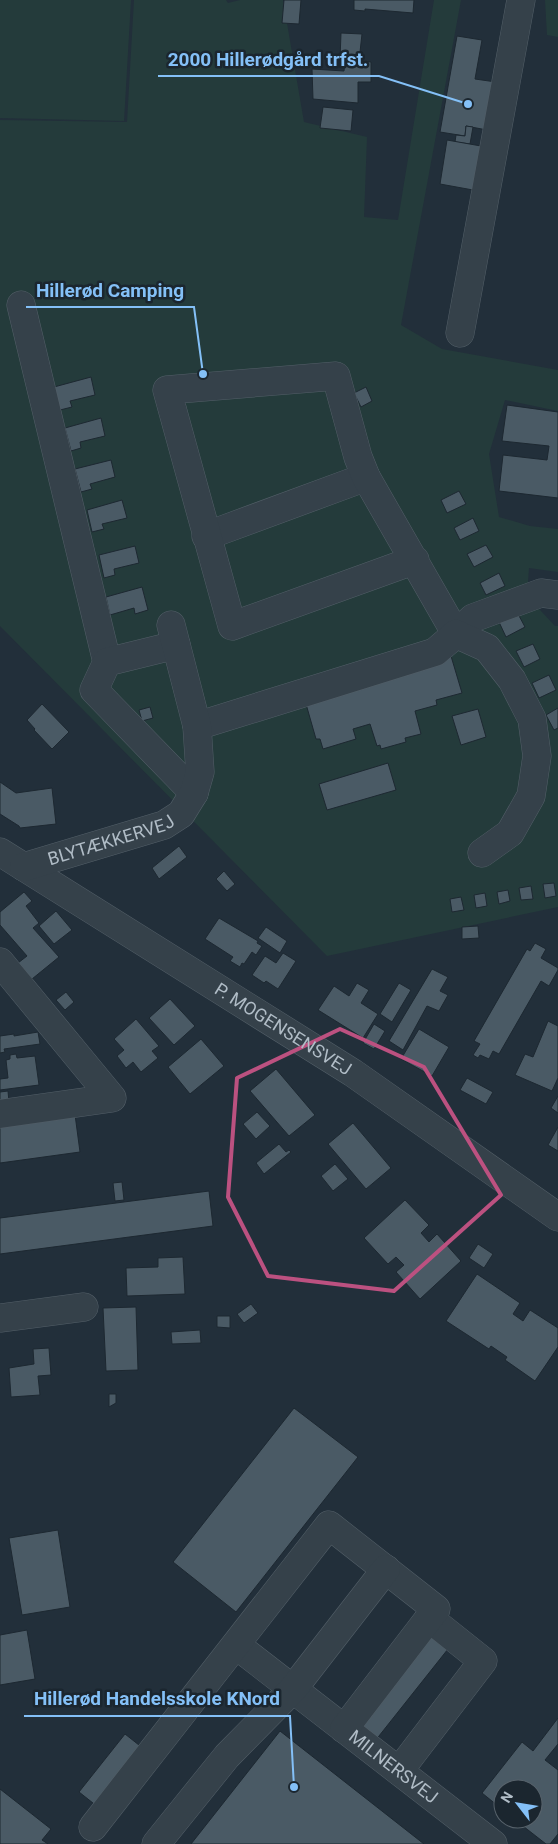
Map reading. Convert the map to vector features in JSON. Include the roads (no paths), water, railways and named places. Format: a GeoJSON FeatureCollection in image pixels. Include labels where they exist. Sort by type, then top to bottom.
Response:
{"type":"FeatureCollection","features":[{"type":"Feature","properties":{"kind":"street"},"geometry":{"type":"LineString","coordinates":[[460,333],[521,0]]}},
{"type":"Feature","properties":{"kind":"street"},"geometry":{"type":"LineString","coordinates":[[21,305],[107,662],[94,690],[194,793]]}},
{"type":"Feature","properties":{"kind":"street"},"geometry":{"type":"LineString","coordinates":[[415,560],[232,626],[167,390],[336,376],[358,457],[366,477],[415,560],[456,634],[487,648],[512,680],[532,719],[537,756],[531,796],[510,833],[482,853]]}},
{"type":"Feature","properties":{"kind":"street"},"geometry":{"type":"LineString","coordinates":[[206,536],[366,477]]}},
{"type":"Feature","properties":{"kind":"street"},"geometry":{"type":"LineString","coordinates":[[197,726],[435,652],[473,618],[541,593],[558,595]]}},
{"type":"Feature","properties":{"kind":"street","name":"BLYTÆKKERVEJ"},"geometry":{"type":"LineString","coordinates":[[24,867],[164,825],[181,814],[194,793],[200,772],[197,726],[173,635],[107,662]]}},
{"type":"Feature","properties":{"kind":"street","name":"P. MOGENSENSVEJ"},"geometry":{"type":"LineString","coordinates":[[0,852],[353,1073],[558,1217]]}},
{"type":"Feature","properties":{"kind":"street"},"geometry":{"type":"LineString","coordinates":[[0,962],[112,1098],[0,1114]]}},
{"type":"Feature","properties":{"kind":"street"},"geometry":{"type":"LineString","coordinates":[[0,1318],[84,1306]]}},
{"type":"Feature","properties":{"kind":"street"},"geometry":{"type":"LineString","coordinates":[[93,1827],[329,1524],[436,1609],[344,1729]]}},
{"type":"Feature","properties":{"kind":"street"},"geometry":{"type":"LineString","coordinates":[[156,1844],[227,1756],[293,1690],[386,1569]]}},
{"type":"Feature","properties":{"kind":"street"},"geometry":{"type":"LineString","coordinates":[[399,1771],[483,1661],[429,1618]]}},
{"type":"Feature","properties":{"kind":"street","name":"MILNERSVEJ"},"geometry":{"type":"LineString","coordinates":[[236,1645],[493,1844]]}},
{"type":"Feature","properties":{"kind":"place","name":"2000 Hillerødgård trfst."},"geometry":{"type":"Point","coordinates":[468,104]}},
{"type":"Feature","properties":{"kind":"place","name":"Hillerød Camping"},"geometry":{"type":"Point","coordinates":[203,374]}},
{"type":"Feature","properties":{"kind":"place","name":"Hillerød Handelsskole KNord"},"geometry":{"type":"Point","coordinates":[294,1787]}}]}
